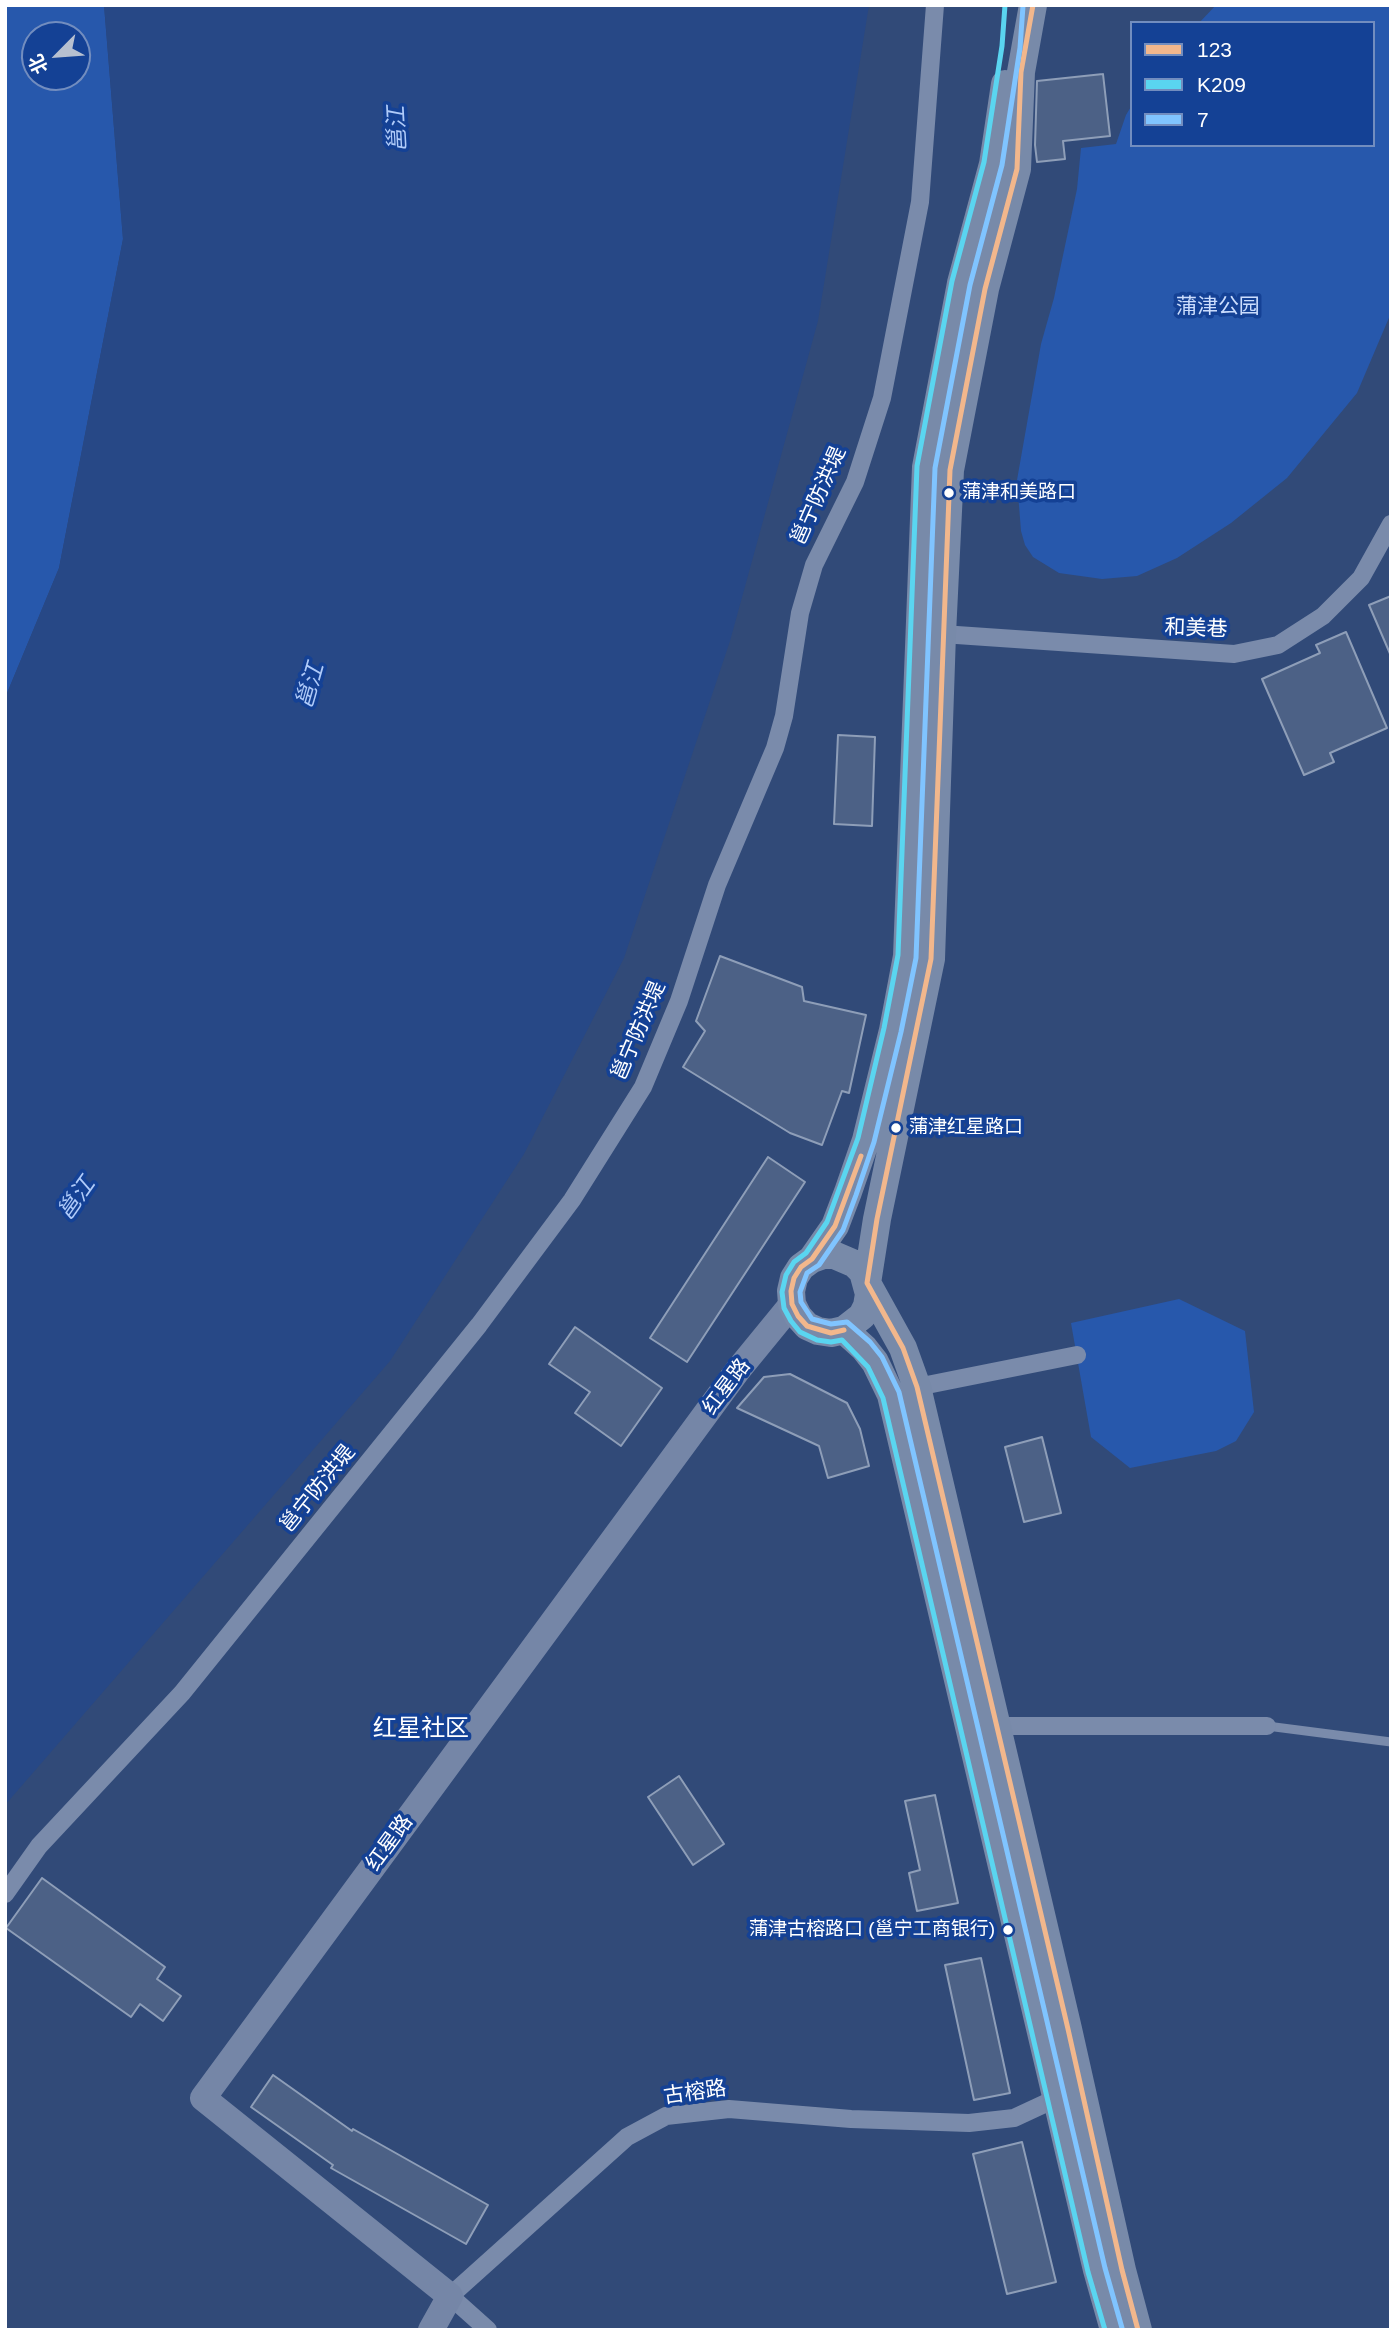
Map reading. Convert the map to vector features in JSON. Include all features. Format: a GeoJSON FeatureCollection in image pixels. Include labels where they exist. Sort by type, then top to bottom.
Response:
{"type":"FeatureCollection","features":[{"type":"Feature","properties":{"kind":"main road"},"geometry":{"type":"LineString","coordinates":[[812,1259],[835,1226],[866,1140],[893,1030],[907,956],[926,467],[961,283],[993,164],[1011,47],[1014,5]]}},
{"type":"Feature","properties":{"kind":"main road"},"geometry":{"type":"LineString","coordinates":[[1032,5],[1021,72],[1017,169],[985,289],[950,470],[932,959],[877,1220],[867,1283],[867,1306],[862,1316],[844,1330],[831,1333],[818,1331],[807,1326],[798,1316],[790,1291],[801,1267],[812,1259],[823,1255],[845,1258],[855,1264],[867,1283],[903,1348],[918,1387],[1138,2330]]}},
{"type":"Feature","properties":{"kind":"main road","name":"红星路"},"geometry":{"type":"LineString","coordinates":[[450,2296],[203,2098],[738,1370],[792,1304]]}},
{"type":"Feature","properties":{"kind":"main road"},"geometry":{"type":"LineString","coordinates":[[844,1330],[875,1362],[891,1395],[1097,2270],[1114,2330]]}},
{"type":"Feature","properties":{"kind":"main road"},"geometry":{"type":"LineString","coordinates":[[431,2330],[450,2296]]}},
{"type":"Feature","properties":{"kind":"street","name":"邕宁防洪堤"},"geometry":{"type":"LineString","coordinates":[[5,1894],[39,1846],[183,1693],[479,1325],[572,1200],[643,1087],[678,1001],[717,885],[775,748],[784,716],[800,613],[814,565],[855,482],[882,398],[920,202],[935,5]]}},
{"type":"Feature","properties":{"kind":"street","name":"和美巷"},"geometry":{"type":"LineString","coordinates":[[942,634],[1234,654],[1278,645],[1323,616],[1361,578],[1391,524]]}},
{"type":"Feature","properties":{"kind":"street"},"geometry":{"type":"LineString","coordinates":[[918,1387],[1077,1355]]}},
{"type":"Feature","properties":{"kind":"street"},"geometry":{"type":"LineString","coordinates":[[997,1726],[1267,1726]]}},
{"type":"Feature","properties":{"kind":"street","name":"古榕路"},"geometry":{"type":"LineString","coordinates":[[450,2296],[627,2137],[666,2116],[729,2109],[851,2119],[969,2123],[1014,2118],[1057,2098]]}},
{"type":"Feature","properties":{"kind":"street"},"geometry":{"type":"LineString","coordinates":[[450,2296],[488,2330]]}},
{"type":"Feature","properties":{"kind":"lane"},"geometry":{"type":"LineString","coordinates":[[1267,1726],[1391,1742]]}},
{"type":"Feature","properties":{"kind":"green space"},"geometry":{"type":"Polygon","coordinates":[[[5,5],[104,5],[123,239],[59,568],[5,698],[5,5]]]}},
{"type":"Feature","properties":{"kind":"green space","name":"蒲津公园"},"geometry":{"type":"Polygon","coordinates":[[[1216,5],[1391,5],[1391,313],[1357,393],[1287,478],[1231,523],[1177,558],[1137,576],[1102,579],[1059,573],[1033,557],[1025,545],[1021,531],[1017,480],[1041,344],[1054,298],[1077,189],[1081,148],[1116,144],[1130,108],[1130,147],[1375,147],[1375,21],[1201,21],[1216,5]]]}},
{"type":"Feature","properties":{"kind":"green space"},"geometry":{"type":"Polygon","coordinates":[[[1179,1299],[1245,1331],[1254,1412],[1236,1441],[1216,1451],[1130,1468],[1091,1437],[1071,1323],[1179,1299]]]}},
{"type":"Feature","properties":{"kind":"water","name":"邕江"},"geometry":{"type":"Polygon","coordinates":[[[104,5],[869,5],[818,321],[730,641],[624,958],[524,1154],[390,1361],[5,1805],[5,698],[59,568],[123,239],[104,5]]]}},
{"type":"Feature","properties":{"kind":"building"},"geometry":{"type":"Polygon","coordinates":[[[1103,74],[1110,136],[1063,141],[1065,159],[1037,162],[1037,81],[1103,74]]]}},
{"type":"Feature","properties":{"kind":"building"},"geometry":{"type":"Polygon","coordinates":[[[1391,596],[1391,656],[1369,605],[1391,596]]]}},
{"type":"Feature","properties":{"kind":"building"},"geometry":{"type":"Polygon","coordinates":[[[1346,632],[1387,728],[1330,753],[1334,762],[1304,775],[1262,679],[1320,653],[1316,645],[1346,632]]]}},
{"type":"Feature","properties":{"kind":"building"},"geometry":{"type":"Polygon","coordinates":[[[838,735],[875,737],[872,826],[834,824],[838,735]]]}},
{"type":"Feature","properties":{"kind":"building"},"geometry":{"type":"Polygon","coordinates":[[[720,956],[802,987],[804,1001],[866,1015],[849,1093],[842,1091],[822,1145],[790,1133],[683,1067],[705,1031],[696,1021],[720,956]]]}},
{"type":"Feature","properties":{"kind":"building"},"geometry":{"type":"Polygon","coordinates":[[[768,1157],[805,1182],[687,1362],[650,1338],[768,1157]]]}},
{"type":"Feature","properties":{"kind":"building"},"geometry":{"type":"Polygon","coordinates":[[[575,1327],[662,1388],[621,1446],[575,1413],[590,1392],[549,1364],[575,1327]]]}},
{"type":"Feature","properties":{"kind":"building"},"geometry":{"type":"Polygon","coordinates":[[[790,1374],[847,1403],[860,1429],[869,1466],[828,1478],[819,1446],[737,1408],[764,1377],[790,1374]]]}},
{"type":"Feature","properties":{"kind":"building"},"geometry":{"type":"Polygon","coordinates":[[[1042,1437],[1061,1513],[1024,1522],[1005,1447],[1042,1437]]]}},
{"type":"Feature","properties":{"kind":"building"},"geometry":{"type":"Polygon","coordinates":[[[679,1776],[724,1844],[693,1865],[648,1797],[679,1776]]]}},
{"type":"Feature","properties":{"kind":"building"},"geometry":{"type":"Polygon","coordinates":[[[935,1795],[958,1903],[917,1911],[909,1873],[920,1870],[905,1801],[935,1795]]]}},
{"type":"Feature","properties":{"kind":"building"},"geometry":{"type":"Polygon","coordinates":[[[42,1878],[165,1967],[157,1979],[181,1996],[163,2021],[140,2004],[131,2017],[6,1928],[42,1878]]]}},
{"type":"Feature","properties":{"kind":"building"},"geometry":{"type":"Polygon","coordinates":[[[981,1958],[1010,2093],[974,2100],[945,1965],[981,1958]]]}},
{"type":"Feature","properties":{"kind":"building"},"geometry":{"type":"Polygon","coordinates":[[[273,2075],[352,2131],[353,2129],[488,2205],[466,2244],[331,2168],[333,2165],[251,2107],[273,2075]]]}},
{"type":"Feature","properties":{"kind":"building"},"geometry":{"type":"Polygon","coordinates":[[[1022,2142],[1056,2282],[1007,2294],[973,2154],[1022,2142]]]}},
{"type":"Feature","properties":{"kind":"transit line","name":"K209"},"geometry":{"type":"LineString","coordinates":[[1005,5],[1002,46],[984,162],[952,281],[917,466],[898,955],[858,1138],[827,1222],[806,1253],[794,1262],[786,1275],[782,1292],[784,1308],[800,1332],[817,1340],[842,1340],[868,1367],[883,1398],[1088,2272],[1105,2330]]}},
{"type":"Feature","properties":{"kind":"transit line","name":"123"},"geometry":{"type":"LineString","coordinates":[[1033,5],[1021,72],[1017,169],[985,289],[950,470],[931,959],[877,1219],[867,1283],[903,1348],[917,1387],[1138,2330]]}},
{"type":"Feature","properties":{"kind":"transit line","name":"7"},"geometry":{"type":"LineString","coordinates":[[1023,6],[1020,48],[1002,165],[970,285],[935,468],[916,958],[874,1142],[856,1195],[843,1230],[819,1265],[807,1273],[800,1292],[801,1302],[812,1319],[831,1324],[847,1322],[870,1342],[882,1357],[899,1392],[1105,2268],[1122,2328]]}},
{"type":"Feature","properties":{"kind":"transit line","name":"123"},"geometry":{"type":"LineString","coordinates":[[844,1330],[831,1333],[807,1326],[792,1304],[791,1291],[794,1278],[801,1267],[812,1259],[835,1226],[861,1156]]}},
{"type":"Feature","properties":{"kind":"place","name":"蒲津和美路口"},"geometry":{"type":"Point","coordinates":[949,493]}},
{"type":"Feature","properties":{"kind":"place","name":"蒲津红星路口"},"geometry":{"type":"Point","coordinates":[896,1128]}},
{"type":"Feature","properties":{"kind":"place","name":"蒲津古榕路口 (邕宁工商银行)"},"geometry":{"type":"Point","coordinates":[1008,1930]}},
{"type":"Feature","properties":{"kind":"district","name":"红星社区"},"geometry":{"type":"Point","coordinates":[421,1729]}}]}
